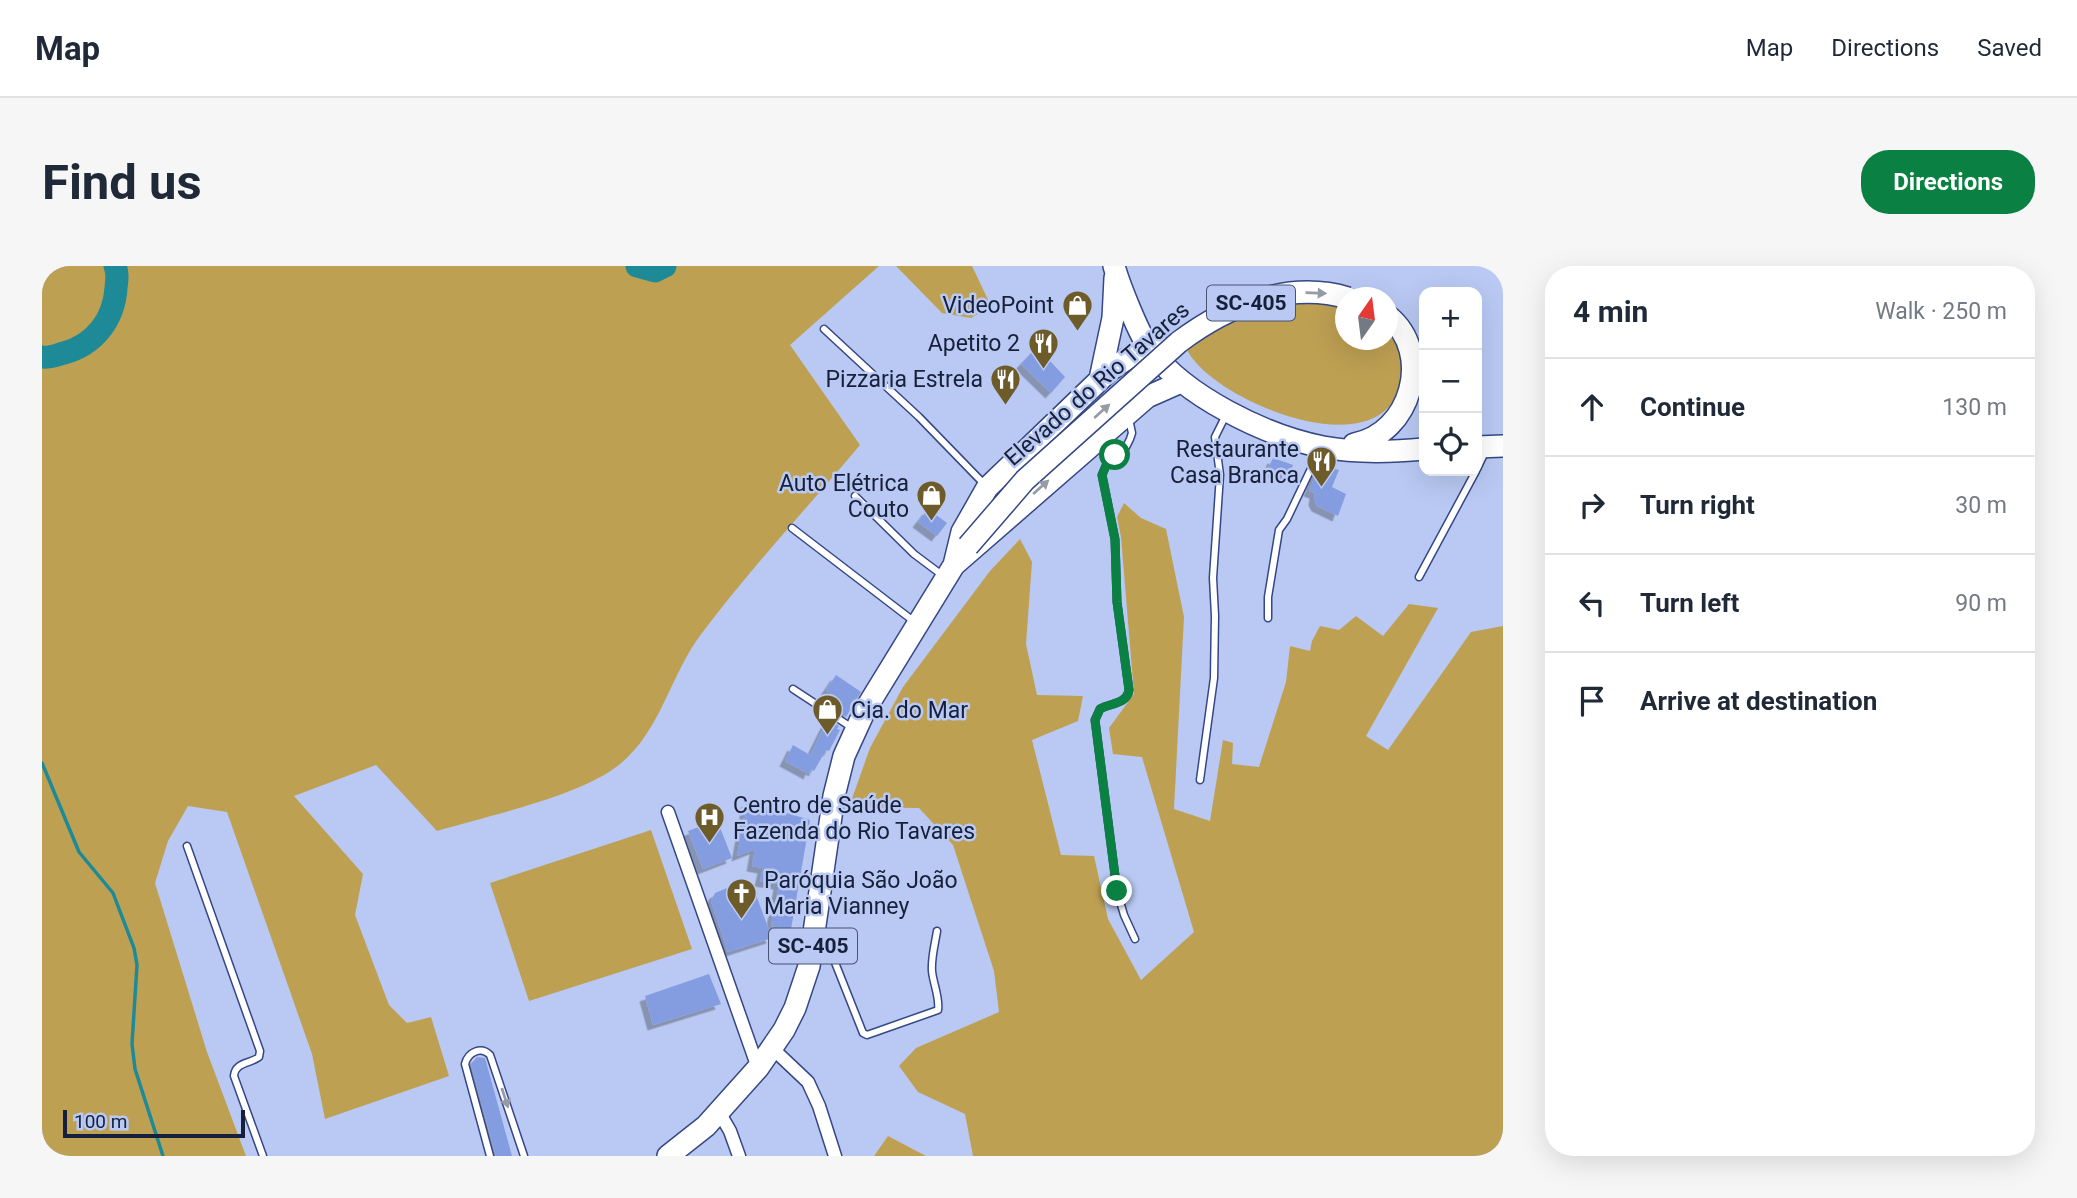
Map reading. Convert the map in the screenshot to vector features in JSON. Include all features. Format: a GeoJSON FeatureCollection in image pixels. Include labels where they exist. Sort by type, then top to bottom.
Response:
{"type":"FeatureCollection","features":[{"type":"Feature","properties":{"kind":"main road"},"geometry":{"type":"LineString","coordinates":[[1117,267],[1137,294],[1161,337],[1159,347]]}},
{"type":"Feature","properties":{"kind":"main road"},"geometry":{"type":"LineString","coordinates":[[1117,267],[1159,347],[1181,382],[1195,392],[1258,425],[1327,448],[1419,449]]}},
{"type":"Feature","properties":{"kind":"main road"},"geometry":{"type":"LineString","coordinates":[[1100,379],[1110,342],[1117,267]]}},
{"type":"Feature","properties":{"kind":"main road","name":"Elevado do Rio Tavares"},"geometry":{"type":"LineString","coordinates":[[950,572],[968,546],[1025,480],[1198,327],[1217,316],[1265,298],[1313,292],[1335,296]]}},
{"type":"Feature","properties":{"kind":"main road"},"geometry":{"type":"LineString","coordinates":[[1327,448],[1369,442],[1391,424],[1405,405],[1412,382],[1413,367],[1409,343],[1398,326]]}},
{"type":"Feature","properties":{"kind":"main road"},"geometry":{"type":"LineString","coordinates":[[1159,347],[1229,410]]}},
{"type":"Feature","properties":{"kind":"main road","name":"SC-405"},"geometry":{"type":"LineString","coordinates":[[668,1156],[706,1126],[719,1112],[758,1068],[784,1030],[804,986],[815,934],[838,776],[856,730],[950,572],[961,532],[987,488],[1100,379],[1129,357],[1159,347]]}},
{"type":"Feature","properties":{"kind":"main road"},"geometry":{"type":"LineString","coordinates":[[950,572],[1127,414],[1154,392],[1181,382]]}},
{"type":"Feature","properties":{"kind":"street"},"geometry":{"type":"LineString","coordinates":[[668,812],[758,1068]]}},
{"type":"Feature","properties":{"kind":"street"},"geometry":{"type":"LineString","coordinates":[[772,1048],[808,1082],[819,1106],[835,1156]]}},
{"type":"Feature","properties":{"kind":"street"},"geometry":{"type":"LineString","coordinates":[[719,1112],[730,1131],[739,1156]]}},
{"type":"Feature","properties":{"kind":"lane"},"geometry":{"type":"LineString","coordinates":[[824,329],[919,417],[987,488]]}},
{"type":"Feature","properties":{"kind":"lane"},"geometry":{"type":"LineString","coordinates":[[1200,780],[1214,678],[1216,616],[1213,578],[1220,475],[1215,437],[1229,410]]}},
{"type":"Feature","properties":{"kind":"lane"},"geometry":{"type":"LineString","coordinates":[[1127,414],[1132,433],[1130,439],[1126,447],[1108,461],[1102,475],[1115,540],[1117,602],[1129,690],[1124,700],[1100,709],[1095,720],[1117,891],[1135,939]]}},
{"type":"Feature","properties":{"kind":"lane"},"geometry":{"type":"LineString","coordinates":[[1268,618],[1268,597],[1279,530],[1327,448]]}},
{"type":"Feature","properties":{"kind":"lane"},"geometry":{"type":"LineString","coordinates":[[1419,577],[1473,476]]}},
{"type":"Feature","properties":{"kind":"lane"},"geometry":{"type":"LineString","coordinates":[[855,496],[914,554],[950,572]]}},
{"type":"Feature","properties":{"kind":"lane"},"geometry":{"type":"LineString","coordinates":[[792,528],[917,624]]}},
{"type":"Feature","properties":{"kind":"lane"},"geometry":{"type":"LineString","coordinates":[[793,689],[856,730]]}},
{"type":"Feature","properties":{"kind":"lane"},"geometry":{"type":"LineString","coordinates":[[187,846],[260,1051],[255,1060],[238,1066],[234,1076],[263,1156]]}},
{"type":"Feature","properties":{"kind":"lane"},"geometry":{"type":"LineString","coordinates":[[815,934],[834,960],[863,1033],[867,1035],[938,1010],[932,968],[937,931]]}},
{"type":"Feature","properties":{"kind":"lane"},"geometry":{"type":"LineString","coordinates":[[490,1156],[465,1064],[468,1056],[476,1051],[491,1055],[524,1156]]}},
{"type":"Feature","properties":{"kind":"shaded area"},"geometry":{"type":"Polygon","coordinates":[[[42,266],[879,266],[790,345],[860,445],[702,633],[650,728],[623,762],[604,775],[566,793],[437,831],[376,765],[294,796],[363,874],[355,915],[389,1005],[407,1023],[431,1017],[449,1076],[325,1119],[312,1054],[227,812],[188,806],[168,841],[155,883],[207,1052],[246,1156],[42,1156],[42,266]]]}},
{"type":"Feature","properties":{"kind":"shaded area"},"geometry":{"type":"Polygon","coordinates":[[[896,266],[972,266],[991,306],[971,318],[942,313],[896,266]]]}},
{"type":"Feature","properties":{"kind":"shaded area"},"geometry":{"type":"Polygon","coordinates":[[[1301,301],[1335,306],[1335,350],[1398,350],[1401,376],[1390,405],[1368,420],[1337,425],[1301,420],[1265,408],[1231,390],[1204,371],[1187,350],[1227,323],[1268,308],[1301,301]]]}},
{"type":"Feature","properties":{"kind":"shaded area"},"geometry":{"type":"Polygon","coordinates":[[[1124,503],[1141,518],[1166,529],[1184,617],[1174,809],[1210,821],[1223,740],[1233,743],[1232,764],[1259,767],[1286,682],[1290,646],[1310,651],[1320,626],[1339,630],[1356,616],[1383,636],[1409,604],[1438,608],[1366,736],[1388,750],[1471,632],[1503,626],[1503,1156],[973,1156],[965,1114],[918,1092],[899,1066],[916,1048],[999,1012],[994,971],[953,845],[919,808],[849,807],[870,748],[903,687],[990,571],[1020,539],[1032,562],[1026,644],[1037,695],[1083,696],[1078,721],[1032,740],[1061,855],[1094,856],[1108,919],[1141,980],[1194,932],[1142,757],[1113,754],[1109,728],[1134,694],[1117,517],[1124,503]]]}},
{"type":"Feature","properties":{"kind":"shaded area"},"geometry":{"type":"Polygon","coordinates":[[[651,830],[692,949],[529,1001],[490,883],[651,830]]]}},
{"type":"Feature","properties":{"kind":"shaded area"},"geometry":{"type":"Polygon","coordinates":[[[888,1136],[926,1156],[874,1156],[888,1136]]]}},
{"type":"Feature","properties":{"kind":"building","name":"Apetito 2"},"geometry":{"type":"Polygon","coordinates":[[[1037,347],[1065,377],[1051,393],[1021,364],[1037,347]]]}},
{"type":"Feature","properties":{"kind":"building"},"geometry":{"type":"Polygon","coordinates":[[[1273,458],[1293,465],[1288,478],[1267,471],[1273,458]]]}},
{"type":"Feature","properties":{"kind":"building","name":"Restaurante Casa Branca"},"geometry":{"type":"Polygon","coordinates":[[[1320,464],[1339,470],[1332,487],[1346,494],[1338,516],[1317,506],[1315,493],[1309,491],[1320,464]]]}},
{"type":"Feature","properties":{"kind":"building","name":"Auto Elétrica Couto"},"geometry":{"type":"Polygon","coordinates":[[[928,509],[947,523],[937,536],[918,522],[928,509]]]}},
{"type":"Feature","properties":{"kind":"building"},"geometry":{"type":"Polygon","coordinates":[[[836,675],[861,692],[846,717],[837,711],[843,702],[826,690],[836,675]]]}},
{"type":"Feature","properties":{"kind":"building"},"geometry":{"type":"Polygon","coordinates":[[[830,720],[839,726],[837,729],[840,730],[814,771],[811,769],[809,774],[785,761],[793,745],[810,755],[830,720]]]}},
{"type":"Feature","properties":{"kind":"building"},"geometry":{"type":"Polygon","coordinates":[[[747,801],[810,820],[791,929],[771,926],[779,884],[760,881],[763,868],[752,866],[755,849],[737,856],[747,801]]]}},
{"type":"Feature","properties":{"kind":"building","name":"Centro de Saúde Fazenda do Rio Tavares"},"geometry":{"type":"Polygon","coordinates":[[[717,820],[732,858],[703,869],[688,831],[717,820]]]}},
{"type":"Feature","properties":{"kind":"building","name":"Paróquia São João Maria Vianney"},"geometry":{"type":"Polygon","coordinates":[[[737,884],[742,889],[753,887],[772,938],[728,952],[711,901],[715,893],[737,884]]]}},
{"type":"Feature","properties":{"kind":"building"},"geometry":{"type":"Polygon","coordinates":[[[709,974],[721,1004],[653,1025],[645,996],[709,974]]]}},
{"type":"Feature","properties":{"kind":"building"},"geometry":{"type":"Polygon","coordinates":[[[477,1057],[485,1058],[512,1156],[496,1156],[471,1064],[477,1057]]]}},
{"type":"Feature","properties":{"kind":"waterway"},"geometry":{"type":"LineString","coordinates":[[42,357],[75,349],[100,330],[107,321],[114,300],[117,277],[115,266]]}},
{"type":"Feature","properties":{"kind":"waterway"},"geometry":{"type":"LineString","coordinates":[[637,266],[655,271],[665,266]]}},
{"type":"Feature","properties":{"kind":"waterway"},"geometry":{"type":"LineString","coordinates":[[42,763],[79,852],[113,893],[134,948],[137,965],[132,1044],[135,1069],[163,1156]]}},
{"type":"Feature","properties":{"kind":"place","name":"VideoPoint"},"geometry":{"type":"Point","coordinates":[1077,332]}},
{"type":"Feature","properties":{"kind":"place","name":"Apetito 2"},"geometry":{"type":"Point","coordinates":[1043,370]}},
{"type":"Feature","properties":{"kind":"place","name":"Pizzaria Estrela"},"geometry":{"type":"Point","coordinates":[1006,406]}},
{"type":"Feature","properties":{"kind":"place","name":"Restaurante Casa Branca"},"geometry":{"type":"Point","coordinates":[1322,489]}},
{"type":"Feature","properties":{"kind":"place","name":"Auto Elétrica Couto"},"geometry":{"type":"Point","coordinates":[932,523]}},
{"type":"Feature","properties":{"kind":"place","name":"Cia. do Mar"},"geometry":{"type":"Point","coordinates":[828,737]}},
{"type":"Feature","properties":{"kind":"place","name":"Centro de Saúde Fazenda do Rio Tavares"},"geometry":{"type":"Point","coordinates":[710,845]}},
{"type":"Feature","properties":{"kind":"place","name":"Paróquia São João Maria Vianney"},"geometry":{"type":"Point","coordinates":[741,920]}},
{"type":"Feature","properties":{"kind":"route"},"geometry":{"type":"LineString","coordinates":[[1115,455],[1103,468],[1102,481],[1115,540],[1117,602],[1129,690],[1124,700],[1100,709],[1095,720],[1117,891]]}}]}
